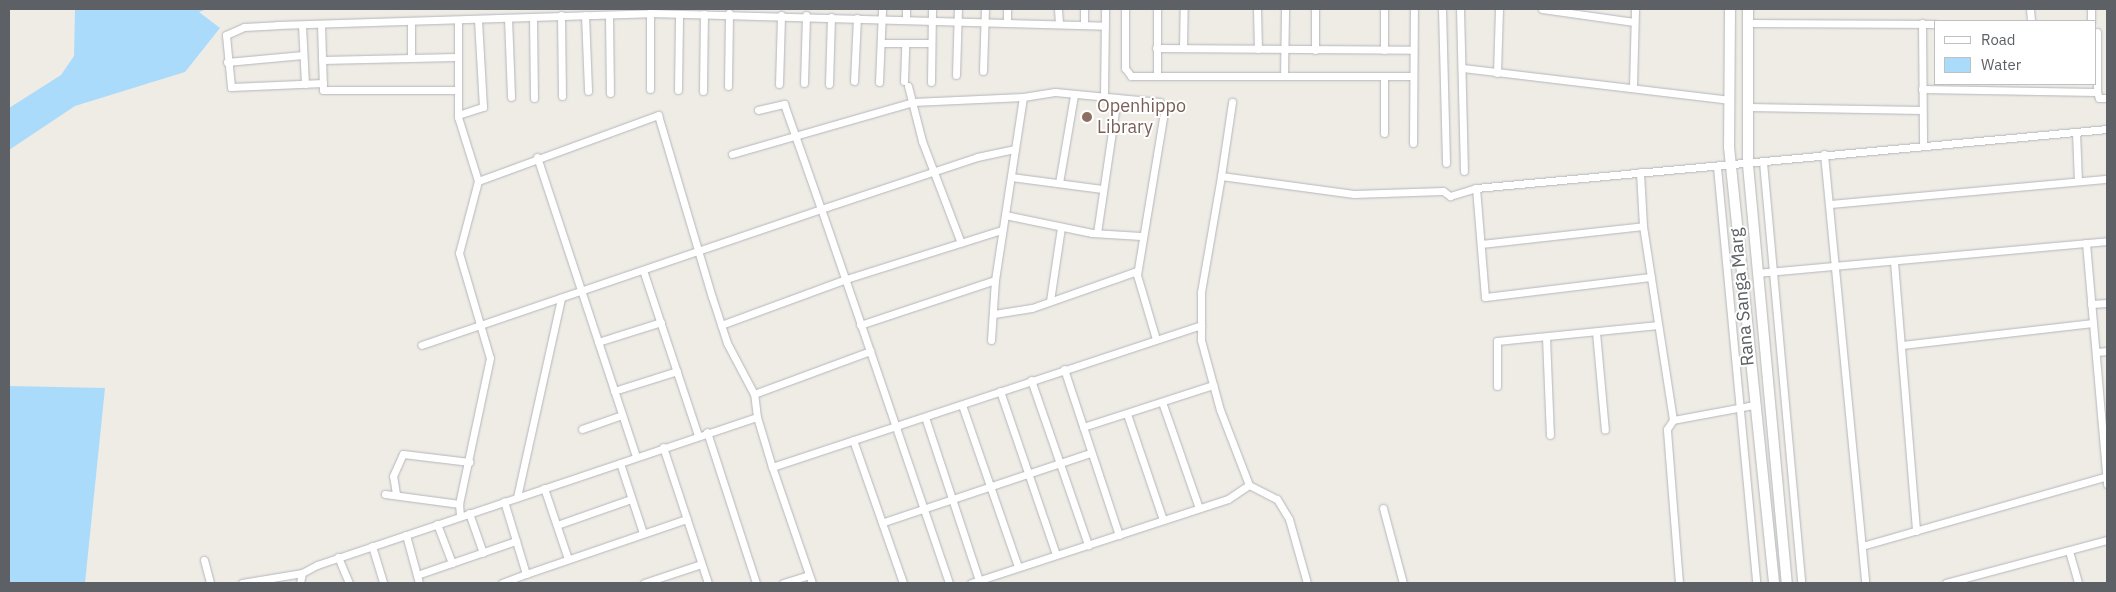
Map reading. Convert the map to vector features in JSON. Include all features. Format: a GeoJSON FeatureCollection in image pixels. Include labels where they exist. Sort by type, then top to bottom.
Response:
{"type":"FeatureCollection","features":[{"type":"Feature","properties":{"kind":"main road","name":"Rana Sanga Marg"},"geometry":{"type":"LineString","coordinates":[[1730,9],[1730,165],[1774,583]]}},
{"type":"Feature","properties":{"kind":"main road","name":"Rana Sanga Marg"},"geometry":{"type":"LineString","coordinates":[[1748,9],[1748,165],[1787,583]]}},
{"type":"Feature","properties":{"kind":"street"},"geometry":{"type":"LineString","coordinates":[[854,9],[854,81]]}},
{"type":"Feature","properties":{"kind":"street"},"geometry":{"type":"LineString","coordinates":[[879,82],[882,9]]}},
{"type":"Feature","properties":{"kind":"street"},"geometry":{"type":"LineString","coordinates":[[906,9],[906,19]]}},
{"type":"Feature","properties":{"kind":"street"},"geometry":{"type":"LineString","coordinates":[[931,82],[930,43],[932,9]]}},
{"type":"Feature","properties":{"kind":"street"},"geometry":{"type":"LineString","coordinates":[[956,74],[958,9]]}},
{"type":"Feature","properties":{"kind":"street"},"geometry":{"type":"LineString","coordinates":[[983,72],[985,9]]}},
{"type":"Feature","properties":{"kind":"street"},"geometry":{"type":"LineString","coordinates":[[1007,9],[1007,21]]}},
{"type":"Feature","properties":{"kind":"street"},"geometry":{"type":"LineString","coordinates":[[1058,9],[1059,23]]}},
{"type":"Feature","properties":{"kind":"street"},"geometry":{"type":"LineString","coordinates":[[1084,9],[1084,24]]}},
{"type":"Feature","properties":{"kind":"street"},"geometry":{"type":"LineString","coordinates":[[1104,97],[1105,9]]}},
{"type":"Feature","properties":{"kind":"street"},"geometry":{"type":"LineString","coordinates":[[1125,9],[1127,75],[1413,76]]}},
{"type":"Feature","properties":{"kind":"street"},"geometry":{"type":"LineString","coordinates":[[1157,9],[1157,76]]}},
{"type":"Feature","properties":{"kind":"street"},"geometry":{"type":"LineString","coordinates":[[1183,48],[1184,9]]}},
{"type":"Feature","properties":{"kind":"street"},"geometry":{"type":"LineString","coordinates":[[1257,9],[1258,49]]}},
{"type":"Feature","properties":{"kind":"street"},"geometry":{"type":"LineString","coordinates":[[1284,9],[1284,76]]}},
{"type":"Feature","properties":{"kind":"street"},"geometry":{"type":"LineString","coordinates":[[1315,9],[1315,50]]}},
{"type":"Feature","properties":{"kind":"street"},"geometry":{"type":"LineString","coordinates":[[1384,9],[1384,50]]}},
{"type":"Feature","properties":{"kind":"street"},"geometry":{"type":"LineString","coordinates":[[1413,143],[1414,9]]}},
{"type":"Feature","properties":{"kind":"street"},"geometry":{"type":"LineString","coordinates":[[1442,9],[1446,163]]}},
{"type":"Feature","properties":{"kind":"street"},"geometry":{"type":"LineString","coordinates":[[1460,9],[1464,171]]}},
{"type":"Feature","properties":{"kind":"street"},"geometry":{"type":"LineString","coordinates":[[1497,73],[1499,9]]}},
{"type":"Feature","properties":{"kind":"street"},"geometry":{"type":"LineString","coordinates":[[1542,9],[1634,22]]}},
{"type":"Feature","properties":{"kind":"street"},"geometry":{"type":"LineString","coordinates":[[1633,87],[1635,9]]}},
{"type":"Feature","properties":{"kind":"street"},"geometry":{"type":"LineString","coordinates":[[322,83],[231,87],[227,62],[226,35],[244,27],[458,22],[560,15],[704,14],[734,11],[855,18],[958,19],[1105,26]]}},
{"type":"Feature","properties":{"kind":"street"},"geometry":{"type":"LineString","coordinates":[[728,86],[734,11]]}},
{"type":"Feature","properties":{"kind":"street"},"geometry":{"type":"LineString","coordinates":[[650,13],[650,89]]}},
{"type":"Feature","properties":{"kind":"street"},"geometry":{"type":"LineString","coordinates":[[678,90],[679,14]]}},
{"type":"Feature","properties":{"kind":"street"},"geometry":{"type":"LineString","coordinates":[[703,90],[704,14]]}},
{"type":"Feature","properties":{"kind":"street"},"geometry":{"type":"LineString","coordinates":[[560,15],[562,96]]}},
{"type":"Feature","properties":{"kind":"street"},"geometry":{"type":"LineString","coordinates":[[585,15],[588,92]]}},
{"type":"Feature","properties":{"kind":"street"},"geometry":{"type":"LineString","coordinates":[[609,15],[610,93]]}},
{"type":"Feature","properties":{"kind":"street"},"geometry":{"type":"LineString","coordinates":[[779,84],[782,15]]}},
{"type":"Feature","properties":{"kind":"street"},"geometry":{"type":"LineString","coordinates":[[804,83],[806,15]]}},
{"type":"Feature","properties":{"kind":"street"},"geometry":{"type":"LineString","coordinates":[[829,84],[831,17]]}},
{"type":"Feature","properties":{"kind":"street"},"geometry":{"type":"LineString","coordinates":[[508,18],[511,97]]}},
{"type":"Feature","properties":{"kind":"street"},"geometry":{"type":"LineString","coordinates":[[534,18],[534,98]]}},
{"type":"Feature","properties":{"kind":"street"},"geometry":{"type":"LineString","coordinates":[[461,114],[483,107],[478,21]]}},
{"type":"Feature","properties":{"kind":"street"},"geometry":{"type":"LineString","coordinates":[[411,22],[411,58]]}},
{"type":"Feature","properties":{"kind":"street"},"geometry":{"type":"LineString","coordinates":[[458,22],[457,90],[478,181],[459,253],[481,324],[490,371],[459,504],[460,516]]}},
{"type":"Feature","properties":{"kind":"street"},"geometry":{"type":"LineString","coordinates":[[1748,23],[1934,24]]}},
{"type":"Feature","properties":{"kind":"street"},"geometry":{"type":"LineString","coordinates":[[1922,23],[1923,143]]}},
{"type":"Feature","properties":{"kind":"street"},"geometry":{"type":"LineString","coordinates":[[321,24],[323,90],[342,92],[457,90]]}},
{"type":"Feature","properties":{"kind":"street"},"geometry":{"type":"LineString","coordinates":[[302,25],[305,84]]}},
{"type":"Feature","properties":{"kind":"street"},"geometry":{"type":"LineString","coordinates":[[2107,32],[2096,32],[2097,92],[2098,98],[2107,98]]}},
{"type":"Feature","properties":{"kind":"street"},"geometry":{"type":"LineString","coordinates":[[881,43],[930,43]]}},
{"type":"Feature","properties":{"kind":"street"},"geometry":{"type":"LineString","coordinates":[[905,43],[906,84],[961,243]]}},
{"type":"Feature","properties":{"kind":"street"},"geometry":{"type":"LineString","coordinates":[[1156,48],[1413,50]]}},
{"type":"Feature","properties":{"kind":"street"},"geometry":{"type":"LineString","coordinates":[[227,62],[303,55]]}},
{"type":"Feature","properties":{"kind":"street"},"geometry":{"type":"LineString","coordinates":[[322,60],[456,57]]}},
{"type":"Feature","properties":{"kind":"street"},"geometry":{"type":"LineString","coordinates":[[1462,68],[1730,100]]}},
{"type":"Feature","properties":{"kind":"street"},"geometry":{"type":"LineString","coordinates":[[1384,76],[1384,133]]}},
{"type":"Feature","properties":{"kind":"street"},"geometry":{"type":"LineString","coordinates":[[1922,89],[2097,92]]}},
{"type":"Feature","properties":{"kind":"street"},"geometry":{"type":"LineString","coordinates":[[1059,183],[1074,95]]}},
{"type":"Feature","properties":{"kind":"street"},"geometry":{"type":"LineString","coordinates":[[732,154],[794,133],[912,102],[1074,95],[1160,102],[1164,112],[1141,236],[1137,271],[1156,339]]}},
{"type":"Feature","properties":{"kind":"street"},"geometry":{"type":"LineString","coordinates":[[991,340],[995,280],[1023,97]]}},
{"type":"Feature","properties":{"kind":"street"},"geometry":{"type":"LineString","coordinates":[[1097,233],[1116,98]]}},
{"type":"Feature","properties":{"kind":"street"},"geometry":{"type":"LineString","coordinates":[[1232,102],[1201,292],[1201,325],[1213,385],[1249,485],[1277,499],[1288,519],[1307,583]]}},
{"type":"Feature","properties":{"kind":"street"},"geometry":{"type":"LineString","coordinates":[[758,110],[784,104],[821,209],[843,280],[870,350],[922,509],[950,583]]}},
{"type":"Feature","properties":{"kind":"street"},"geometry":{"type":"LineString","coordinates":[[1748,107],[1922,110]]}},
{"type":"Feature","properties":{"kind":"street"},"geometry":{"type":"LineString","coordinates":[[478,181],[537,157],[658,115],[697,251],[721,325],[754,394],[756,417],[812,583]]}},
{"type":"Feature","properties":{"kind":"street"},"geometry":{"type":"LineString","coordinates":[[1221,176],[1354,194],[1443,191],[1450,196],[1476,188],[1640,172],[1748,165],[1923,143],[2107,129]]}},
{"type":"Feature","properties":{"kind":"street"},"geometry":{"type":"LineString","coordinates":[[2076,132],[2078,181]]}},
{"type":"Feature","properties":{"kind":"street"},"geometry":{"type":"LineString","coordinates":[[422,345],[935,171],[1014,149]]}},
{"type":"Feature","properties":{"kind":"street"},"geometry":{"type":"LineString","coordinates":[[1824,154],[1831,204],[1865,583]]}},
{"type":"Feature","properties":{"kind":"street"},"geometry":{"type":"LineString","coordinates":[[537,157],[636,456]]}},
{"type":"Feature","properties":{"kind":"street"},"geometry":{"type":"LineString","coordinates":[[1763,162],[1801,583]]}},
{"type":"Feature","properties":{"kind":"street"},"geometry":{"type":"LineString","coordinates":[[1717,167],[1756,583]]}},
{"type":"Feature","properties":{"kind":"street"},"geometry":{"type":"LineString","coordinates":[[1640,172],[1643,226],[1673,420]]}},
{"type":"Feature","properties":{"kind":"street"},"geometry":{"type":"LineString","coordinates":[[1011,177],[1102,189]]}},
{"type":"Feature","properties":{"kind":"street"},"geometry":{"type":"LineString","coordinates":[[1831,204],[2107,179]]}},
{"type":"Feature","properties":{"kind":"street"},"geometry":{"type":"LineString","coordinates":[[1476,188],[1485,297],[1651,277]]}},
{"type":"Feature","properties":{"kind":"street"},"geometry":{"type":"LineString","coordinates":[[1005,215],[1097,233],[1141,236]]}},
{"type":"Feature","properties":{"kind":"street"},"geometry":{"type":"LineString","coordinates":[[1481,244],[1643,226]]}},
{"type":"Feature","properties":{"kind":"street"},"geometry":{"type":"LineString","coordinates":[[1050,300],[1061,227]]}},
{"type":"Feature","properties":{"kind":"street"},"geometry":{"type":"LineString","coordinates":[[721,325],[843,280],[1002,230]]}},
{"type":"Feature","properties":{"kind":"street"},"geometry":{"type":"LineString","coordinates":[[1757,273],[1894,262],[2107,241]]}},
{"type":"Feature","properties":{"kind":"street"},"geometry":{"type":"LineString","coordinates":[[1862,546],[2107,479],[2086,243]]}},
{"type":"Feature","properties":{"kind":"street"},"geometry":{"type":"LineString","coordinates":[[1894,262],[1916,530]]}},
{"type":"Feature","properties":{"kind":"street"},"geometry":{"type":"LineString","coordinates":[[643,270],[698,435]]}},
{"type":"Feature","properties":{"kind":"street"},"geometry":{"type":"LineString","coordinates":[[994,314],[1050,300],[1137,271]]}},
{"type":"Feature","properties":{"kind":"street"},"geometry":{"type":"LineString","coordinates":[[860,325],[995,280]]}},
{"type":"Feature","properties":{"kind":"street"},"geometry":{"type":"LineString","coordinates":[[516,497],[561,298]]}},
{"type":"Feature","properties":{"kind":"street"},"geometry":{"type":"LineString","coordinates":[[2091,304],[2107,303]]}},
{"type":"Feature","properties":{"kind":"street"},"geometry":{"type":"LineString","coordinates":[[598,342],[661,322]]}},
{"type":"Feature","properties":{"kind":"street"},"geometry":{"type":"LineString","coordinates":[[1902,345],[2093,323]]}},
{"type":"Feature","properties":{"kind":"street"},"geometry":{"type":"LineString","coordinates":[[772,467],[1201,325]]}},
{"type":"Feature","properties":{"kind":"street"},"geometry":{"type":"LineString","coordinates":[[1497,386],[1497,341],[1658,325]]}},
{"type":"Feature","properties":{"kind":"street"},"geometry":{"type":"LineString","coordinates":[[1596,332],[1606,430]]}},
{"type":"Feature","properties":{"kind":"street"},"geometry":{"type":"LineString","coordinates":[[1546,336],[1550,435]]}},
{"type":"Feature","properties":{"kind":"street"},"geometry":{"type":"LineString","coordinates":[[754,394],[870,350]]}},
{"type":"Feature","properties":{"kind":"street"},"geometry":{"type":"LineString","coordinates":[[2097,352],[2107,351]]}},
{"type":"Feature","properties":{"kind":"street"},"geometry":{"type":"LineString","coordinates":[[1064,369],[1090,453],[1119,535]]}},
{"type":"Feature","properties":{"kind":"street"},"geometry":{"type":"LineString","coordinates":[[614,391],[677,370]]}},
{"type":"Feature","properties":{"kind":"street"},"geometry":{"type":"LineString","coordinates":[[1031,380],[1088,545]]}},
{"type":"Feature","properties":{"kind":"street"},"geometry":{"type":"LineString","coordinates":[[1083,427],[1213,385]]}},
{"type":"Feature","properties":{"kind":"street"},"geometry":{"type":"LineString","coordinates":[[1000,391],[1056,555]]}},
{"type":"Feature","properties":{"kind":"street"},"geometry":{"type":"LineString","coordinates":[[2099,399],[2107,399]]}},
{"type":"Feature","properties":{"kind":"street"},"geometry":{"type":"LineString","coordinates":[[1162,402],[1199,508]]}},
{"type":"Feature","properties":{"kind":"street"},"geometry":{"type":"LineString","coordinates":[[962,405],[1018,567]]}},
{"type":"Feature","properties":{"kind":"street"},"geometry":{"type":"LineString","coordinates":[[1679,583],[1666,429],[1673,420],[1754,405]]}},
{"type":"Feature","properties":{"kind":"street"},"geometry":{"type":"LineString","coordinates":[[1127,414],[1163,520]]}},
{"type":"Feature","properties":{"kind":"street"},"geometry":{"type":"LineString","coordinates":[[582,429],[622,415]]}},
{"type":"Feature","properties":{"kind":"street"},"geometry":{"type":"LineString","coordinates":[[242,583],[302,573],[338,557],[756,417]]}},
{"type":"Feature","properties":{"kind":"street"},"geometry":{"type":"LineString","coordinates":[[925,417],[950,499],[979,580]]}},
{"type":"Feature","properties":{"kind":"street"},"geometry":{"type":"LineString","coordinates":[[708,432],[756,583]]}},
{"type":"Feature","properties":{"kind":"street"},"geometry":{"type":"LineString","coordinates":[[853,440],[884,522],[903,583]]}},
{"type":"Feature","properties":{"kind":"street"},"geometry":{"type":"LineString","coordinates":[[663,447],[708,583]]}},
{"type":"Feature","properties":{"kind":"street"},"geometry":{"type":"LineString","coordinates":[[884,522],[1090,453]]}},
{"type":"Feature","properties":{"kind":"street"},"geometry":{"type":"LineString","coordinates":[[396,494],[392,476],[403,454],[470,462]]}},
{"type":"Feature","properties":{"kind":"street"},"geometry":{"type":"LineString","coordinates":[[620,463],[643,533]]}},
{"type":"Feature","properties":{"kind":"street"},"geometry":{"type":"LineString","coordinates":[[971,583],[1228,499],[1249,485]]}},
{"type":"Feature","properties":{"kind":"street"},"geometry":{"type":"LineString","coordinates":[[544,488],[568,559]]}},
{"type":"Feature","properties":{"kind":"street"},"geometry":{"type":"LineString","coordinates":[[384,494],[396,494],[459,504]]}},
{"type":"Feature","properties":{"kind":"street"},"geometry":{"type":"LineString","coordinates":[[557,525],[631,499]]}},
{"type":"Feature","properties":{"kind":"street"},"geometry":{"type":"LineString","coordinates":[[504,501],[526,574]]}},
{"type":"Feature","properties":{"kind":"street"},"geometry":{"type":"LineString","coordinates":[[1383,508],[1403,583]]}},
{"type":"Feature","properties":{"kind":"street"},"geometry":{"type":"LineString","coordinates":[[469,513],[483,553]]}},
{"type":"Feature","properties":{"kind":"street"},"geometry":{"type":"LineString","coordinates":[[502,583],[687,519]]}},
{"type":"Feature","properties":{"kind":"street"},"geometry":{"type":"LineString","coordinates":[[437,524],[452,563]]}},
{"type":"Feature","properties":{"kind":"street"},"geometry":{"type":"LineString","coordinates":[[406,535],[419,583]]}},
{"type":"Feature","properties":{"kind":"street"},"geometry":{"type":"LineString","coordinates":[[1946,583],[2107,540]]}},
{"type":"Feature","properties":{"kind":"street"},"geometry":{"type":"LineString","coordinates":[[417,575],[516,541]]}},
{"type":"Feature","properties":{"kind":"street"},"geometry":{"type":"LineString","coordinates":[[372,546],[383,583]]}},
{"type":"Feature","properties":{"kind":"street"},"geometry":{"type":"LineString","coordinates":[[2069,551],[2078,583]]}},
{"type":"Feature","properties":{"kind":"street"},"geometry":{"type":"LineString","coordinates":[[338,557],[349,583]]}},
{"type":"Feature","properties":{"kind":"street"},"geometry":{"type":"LineString","coordinates":[[204,560],[210,583]]}},
{"type":"Feature","properties":{"kind":"street"},"geometry":{"type":"LineString","coordinates":[[644,583],[701,564]]}},
{"type":"Feature","properties":{"kind":"street"},"geometry":{"type":"LineString","coordinates":[[300,583],[302,573]]}},
{"type":"Feature","properties":{"kind":"street"},"geometry":{"type":"LineString","coordinates":[[783,583],[809,575]]}},
{"type":"Feature","properties":{"kind":"water"},"geometry":{"type":"Polygon","coordinates":[[[75,9],[207,9],[199,12],[220,28],[185,72],[75,106],[9,150],[9,108],[61,75],[74,56],[75,9]]]}},
{"type":"Feature","properties":{"kind":"water"},"geometry":{"type":"Polygon","coordinates":[[[9,386],[105,388],[85,583],[9,583],[9,386]]]}},
{"type":"Feature","properties":{"kind":"place","name":"Openhippo Library"},"geometry":{"type":"Point","coordinates":[1087,117]}}]}
